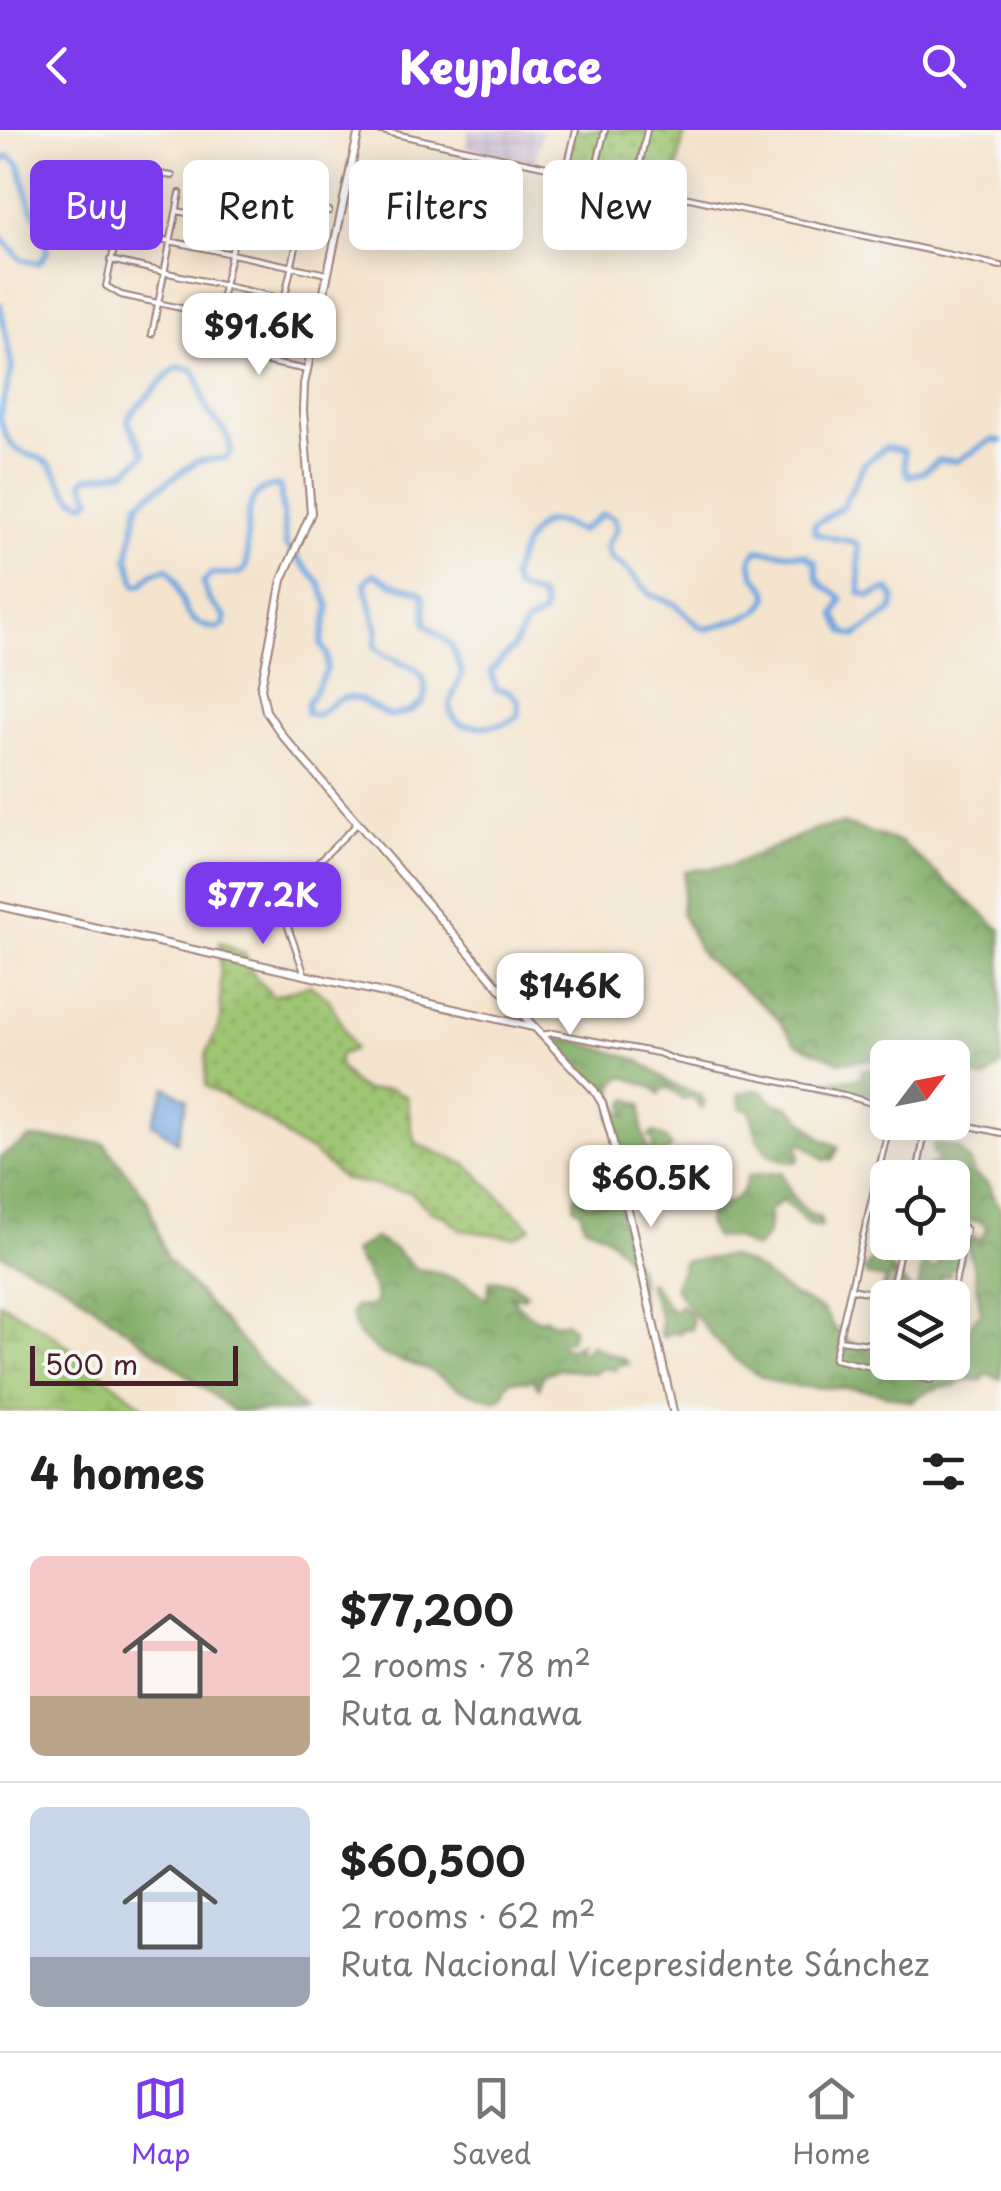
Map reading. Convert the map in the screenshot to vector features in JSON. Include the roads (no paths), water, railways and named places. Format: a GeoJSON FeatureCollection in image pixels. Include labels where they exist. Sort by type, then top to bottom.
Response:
{"type":"FeatureCollection","features":[{"type":"Feature","properties":{"kind":"street"},"geometry":{"type":"LineString","coordinates":[[358,130],[307,370],[303,411],[311,514],[282,580],[262,675],[266,711],[521,1019],[534,1027],[594,1090],[605,1111],[673,1411]]}},
{"type":"Feature","properties":{"kind":"street"},"geometry":{"type":"LineString","coordinates":[[376,130],[543,167]]}},
{"type":"Feature","properties":{"kind":"street"},"geometry":{"type":"LineString","coordinates":[[569,160],[576,130]]}},
{"type":"Feature","properties":{"kind":"street"},"geometry":{"type":"LineString","coordinates":[[598,160],[605,130]]}},
{"type":"Feature","properties":{"kind":"street"},"geometry":{"type":"LineString","coordinates":[[641,160],[648,130]]}},
{"type":"Feature","properties":{"kind":"street"},"geometry":{"type":"LineString","coordinates":[[163,175],[172,176]]}},
{"type":"Feature","properties":{"kind":"street"},"geometry":{"type":"LineString","coordinates":[[152,334],[180,193]]}},
{"type":"Feature","properties":{"kind":"street"},"geometry":{"type":"LineString","coordinates":[[687,199],[1001,266]]}},
{"type":"Feature","properties":{"kind":"street"},"geometry":{"type":"LineString","coordinates":[[177,210],[183,211]]}},
{"type":"Feature","properties":{"kind":"street"},"geometry":{"type":"LineString","coordinates":[[163,240],[327,274]]}},
{"type":"Feature","properties":{"kind":"street"},"geometry":{"type":"LineString","coordinates":[[112,250],[106,286],[121,294],[314,336]]}},
{"type":"Feature","properties":{"kind":"street"},"geometry":{"type":"LineString","coordinates":[[213,336],[232,250]]}},
{"type":"Feature","properties":{"kind":"street"},"geometry":{"type":"LineString","coordinates":[[270,362],[295,250]]}},
{"type":"Feature","properties":{"kind":"street"},"geometry":{"type":"LineString","coordinates":[[110,260],[284,298]]}},
{"type":"Feature","properties":{"kind":"street"},"geometry":{"type":"LineString","coordinates":[[219,352],[307,370]]}},
{"type":"Feature","properties":{"kind":"street"},"geometry":{"type":"LineString","coordinates":[[305,975],[279,901],[358,823]]}},
{"type":"Feature","properties":{"kind":"street"},"geometry":{"type":"LineString","coordinates":[[0,906],[521,1019]]}},
{"type":"Feature","properties":{"kind":"street"},"geometry":{"type":"LineString","coordinates":[[542,1035],[553,1033],[658,1053],[870,1103]]}},
{"type":"Feature","properties":{"kind":"street"},"geometry":{"type":"LineString","coordinates":[[970,1126],[1001,1133]]}},
{"type":"Feature","properties":{"kind":"street"},"geometry":{"type":"LineString","coordinates":[[870,1367],[834,1359],[886,1140]]}},
{"type":"Feature","properties":{"kind":"street"},"geometry":{"type":"LineString","coordinates":[[850,1288],[870,1292]]}},
{"type":"Feature","properties":{"kind":"street"},"geometry":{"type":"LineString","coordinates":[[838,1340],[870,1344]]}},
{"type":"Feature","properties":{"kind":"water"},"geometry":{"type":"Polygon","coordinates":[[[166,1087],[187,1099],[177,1142],[152,1123],[166,1087]]]}},
{"type":"Feature","properties":{"kind":"waterway"},"geometry":{"type":"LineString","coordinates":[[0,163],[8,156],[19,164],[30,204],[45,234],[47,253],[39,263],[22,260],[0,236]]}},
{"type":"Feature","properties":{"kind":"waterway"},"geometry":{"type":"LineString","coordinates":[[0,304],[12,368],[0,415]]}},
{"type":"Feature","properties":{"kind":"waterway"},"geometry":{"type":"LineString","coordinates":[[0,418],[14,447],[45,461],[68,493],[86,503],[91,499],[83,482],[86,478],[126,471],[145,454],[128,422],[129,416],[171,372],[179,367],[193,370],[207,409],[225,434],[231,452],[226,458],[197,461],[139,502],[128,558],[136,585],[167,568],[187,613],[203,626],[217,629],[224,624],[225,617],[209,600],[203,583],[211,574],[238,574],[246,568],[251,505],[266,488],[280,486],[286,546],[319,582],[329,606],[321,643],[327,655],[327,670],[307,704],[307,713],[316,715],[336,701],[351,697],[390,716],[409,712],[423,702],[425,688],[418,671],[375,646],[377,629],[365,583],[373,574],[422,594],[426,624],[451,645],[462,672],[451,700],[451,712],[462,725],[477,726],[500,725],[519,714],[518,700],[509,691],[496,689],[491,671],[514,647],[525,625],[543,614],[540,597],[516,588],[512,578],[526,541],[539,526],[556,522],[580,531],[603,514],[614,518],[617,528],[606,546],[610,558],[651,595],[675,604],[700,627],[708,629],[753,614],[762,607],[768,597],[754,574],[751,560],[757,550],[805,555],[816,563],[820,583],[842,599],[835,615],[844,632],[855,636],[892,611],[895,599],[888,589],[870,596],[860,593],[858,545],[820,535],[814,525],[843,506],[864,464],[886,447],[904,451],[909,476],[923,472],[939,460],[957,461],[992,440],[1001,441]]}}]}
